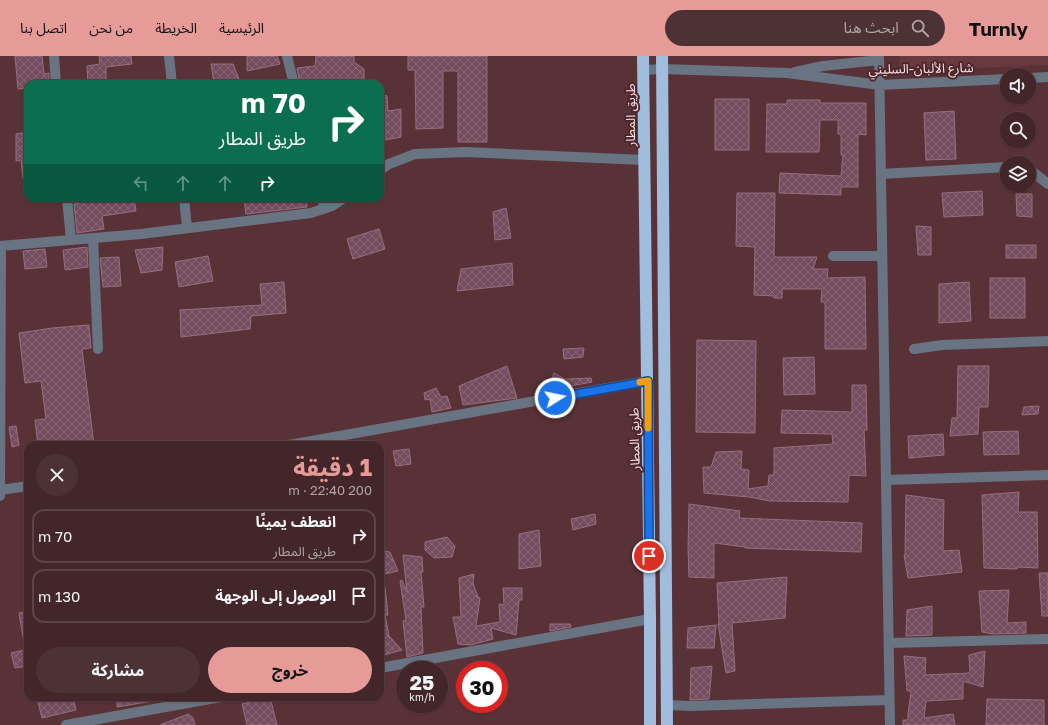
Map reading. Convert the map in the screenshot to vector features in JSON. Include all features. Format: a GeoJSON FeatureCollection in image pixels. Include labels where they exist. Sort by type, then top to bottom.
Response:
{"type":"FeatureCollection","features":[{"type":"Feature","properties":{"kind":"highway","name":"طريق المطار"},"geometry":{"type":"LineString","coordinates":[[643,56],[648,381],[650,725]]}},
{"type":"Feature","properties":{"kind":"highway"},"geometry":{"type":"LineString","coordinates":[[662,56],[667,725]]}},
{"type":"Feature","properties":{"kind":"street"},"geometry":{"type":"LineString","coordinates":[[54,56],[56,80]]}},
{"type":"Feature","properties":{"kind":"street"},"geometry":{"type":"LineString","coordinates":[[169,56],[172,80]]}},
{"type":"Feature","properties":{"kind":"street"},"geometry":{"type":"LineString","coordinates":[[287,56],[293,80]]}},
{"type":"Feature","properties":{"kind":"street"},"geometry":{"type":"LineString","coordinates":[[879,58],[890,725]]}},
{"type":"Feature","properties":{"kind":"street","name":"شارع الألبان-السليني"},"geometry":{"type":"LineString","coordinates":[[787,73],[879,58]]}},
{"type":"Feature","properties":{"kind":"street","name":"شارع الألبان-السليني"},"geometry":{"type":"LineString","coordinates":[[644,70],[662,69],[787,73],[880,85],[1000,79]]}},
{"type":"Feature","properties":{"kind":"street"},"geometry":{"type":"LineString","coordinates":[[1036,78],[1048,77]]}},
{"type":"Feature","properties":{"kind":"street"},"geometry":{"type":"LineString","coordinates":[[384,167],[415,154],[466,152],[644,160]]}},
{"type":"Feature","properties":{"kind":"street"},"geometry":{"type":"LineString","coordinates":[[881,174],[1000,168]]}},
{"type":"Feature","properties":{"kind":"street"},"geometry":{"type":"LineString","coordinates":[[1036,174],[1048,184]]}},
{"type":"Feature","properties":{"kind":"street"},"geometry":{"type":"LineString","coordinates":[[67,202],[70,240]]}},
{"type":"Feature","properties":{"kind":"street"},"geometry":{"type":"LineString","coordinates":[[184,202],[187,228]]}},
{"type":"Feature","properties":{"kind":"street"},"geometry":{"type":"LineString","coordinates":[[323,202],[325,208]]}},
{"type":"Feature","properties":{"kind":"street"},"geometry":{"type":"LineString","coordinates":[[0,496],[0,246],[141,234],[311,213],[332,206],[338,202]]}},
{"type":"Feature","properties":{"kind":"street"},"geometry":{"type":"LineString","coordinates":[[93,238],[98,349]]}},
{"type":"Feature","properties":{"kind":"street"},"geometry":{"type":"LineString","coordinates":[[832,256],[882,256]]}},
{"type":"Feature","properties":{"kind":"street"},"geometry":{"type":"LineString","coordinates":[[914,349],[942,345],[1048,341]]}},
{"type":"Feature","properties":{"kind":"street"},"geometry":{"type":"LineString","coordinates":[[310,441],[648,381]]}},
{"type":"Feature","properties":{"kind":"street"},"geometry":{"type":"LineString","coordinates":[[886,480],[1048,475]]}},
{"type":"Feature","properties":{"kind":"street"},"geometry":{"type":"LineString","coordinates":[[0,490],[24,487]]}},
{"type":"Feature","properties":{"kind":"street"},"geometry":{"type":"LineString","coordinates":[[384,667],[650,619]]}},
{"type":"Feature","properties":{"kind":"street"},"geometry":{"type":"LineString","coordinates":[[889,643],[1048,638]]}},
{"type":"Feature","properties":{"kind":"street"},"geometry":{"type":"LineString","coordinates":[[667,705],[690,706],[889,700]]}},
{"type":"Feature","properties":{"kind":"street"},"geometry":{"type":"LineString","coordinates":[[66,725],[199,701]]}},
{"type":"Feature","properties":{"kind":"shaded area"},"geometry":{"type":"Polygon","coordinates":[[[899,56],[1048,56],[1048,65],[900,71],[899,56]]]}},
{"type":"Feature","properties":{"kind":"building"},"geometry":{"type":"Polygon","coordinates":[[[15,56],[42,56],[44,74],[49,73],[49,80],[24,80],[24,88],[18,89],[15,56]]]}},
{"type":"Feature","properties":{"kind":"building"},"geometry":{"type":"Polygon","coordinates":[[[99,56],[131,56],[132,64],[106,67],[106,80],[88,80],[87,66],[100,64],[99,56]]]}},
{"type":"Feature","properties":{"kind":"building"},"geometry":{"type":"Polygon","coordinates":[[[247,56],[277,56],[280,64],[247,71],[247,56]]]}},
{"type":"Feature","properties":{"kind":"building"},"geometry":{"type":"Polygon","coordinates":[[[316,56],[354,56],[354,62],[364,69],[364,80],[299,80],[297,68],[315,66],[316,56]]]}},
{"type":"Feature","properties":{"kind":"building"},"geometry":{"type":"Polygon","coordinates":[[[408,56],[487,56],[487,142],[458,142],[458,71],[443,71],[443,128],[416,129],[415,70],[408,70],[408,56]]]}},
{"type":"Feature","properties":{"kind":"building"},"geometry":{"type":"Polygon","coordinates":[[[211,64],[233,64],[239,79],[233,80],[214,80],[211,64]]]}},
{"type":"Feature","properties":{"kind":"building"},"geometry":{"type":"Polygon","coordinates":[[[384,95],[387,96],[388,111],[401,109],[401,137],[384,140],[384,95]]]}},
{"type":"Feature","properties":{"kind":"building"},"geometry":{"type":"Polygon","coordinates":[[[715,99],[749,99],[749,150],[715,150],[715,99]]]}},
{"type":"Feature","properties":{"kind":"building"},"geometry":{"type":"Polygon","coordinates":[[[787,100],[820,100],[820,103],[866,103],[866,135],[858,134],[858,187],[841,187],[841,195],[779,193],[780,173],[841,176],[843,155],[841,155],[841,134],[838,134],[838,120],[820,120],[819,152],[766,152],[767,104],[787,104],[787,100]]]}},
{"type":"Feature","properties":{"kind":"building"},"geometry":{"type":"Polygon","coordinates":[[[954,111],[956,159],[926,160],[924,113],[954,111]]]}},
{"type":"Feature","properties":{"kind":"building"},"geometry":{"type":"Polygon","coordinates":[[[24,133],[24,178],[21,160],[16,161],[16,134],[24,133]]]}},
{"type":"Feature","properties":{"kind":"building"},"geometry":{"type":"Polygon","coordinates":[[[982,191],[983,215],[944,217],[942,193],[982,191]]]}},
{"type":"Feature","properties":{"kind":"building"},"geometry":{"type":"Polygon","coordinates":[[[737,193],[775,193],[774,257],[817,257],[813,269],[828,269],[827,278],[865,277],[866,349],[825,349],[825,302],[821,302],[822,289],[782,289],[782,298],[754,295],[755,247],[736,246],[737,193]]]}},
{"type":"Feature","properties":{"kind":"building"},"geometry":{"type":"Polygon","coordinates":[[[1016,194],[1032,194],[1032,217],[1017,216],[1016,194]]]}},
{"type":"Feature","properties":{"kind":"building"},"geometry":{"type":"Polygon","coordinates":[[[86,202],[135,202],[136,211],[102,216],[104,229],[77,233],[74,204],[86,202]]]}},
{"type":"Feature","properties":{"kind":"building"},"geometry":{"type":"Polygon","coordinates":[[[244,202],[306,202],[307,207],[246,214],[244,202]]]}},
{"type":"Feature","properties":{"kind":"building"},"geometry":{"type":"Polygon","coordinates":[[[506,208],[511,238],[495,240],[493,212],[506,208]]]}},
{"type":"Feature","properties":{"kind":"building"},"geometry":{"type":"Polygon","coordinates":[[[916,226],[931,227],[931,255],[918,255],[916,226]]]}},
{"type":"Feature","properties":{"kind":"building"},"geometry":{"type":"Polygon","coordinates":[[[379,229],[385,249],[353,259],[347,239],[379,229]]]}},
{"type":"Feature","properties":{"kind":"building"},"geometry":{"type":"Polygon","coordinates":[[[1006,245],[1036,245],[1036,258],[1006,258],[1006,245]]]}},
{"type":"Feature","properties":{"kind":"building"},"geometry":{"type":"Polygon","coordinates":[[[87,247],[88,267],[65,270],[63,250],[87,247]]]}},
{"type":"Feature","properties":{"kind":"building"},"geometry":{"type":"Polygon","coordinates":[[[163,247],[162,270],[141,273],[135,250],[163,247]]]}},
{"type":"Feature","properties":{"kind":"building"},"geometry":{"type":"Polygon","coordinates":[[[45,249],[47,267],[25,269],[23,251],[45,249]]]}},
{"type":"Feature","properties":{"kind":"building"},"geometry":{"type":"Polygon","coordinates":[[[208,256],[213,281],[179,287],[175,262],[208,256]]]}},
{"type":"Feature","properties":{"kind":"building"},"geometry":{"type":"Polygon","coordinates":[[[119,257],[121,286],[103,287],[100,258],[119,257]]]}},
{"type":"Feature","properties":{"kind":"building"},"geometry":{"type":"Polygon","coordinates":[[[512,263],[513,285],[457,291],[461,269],[512,263]]]}},
{"type":"Feature","properties":{"kind":"building"},"geometry":{"type":"Polygon","coordinates":[[[990,278],[1025,278],[1025,318],[990,318],[990,278]]]}},
{"type":"Feature","properties":{"kind":"building"},"geometry":{"type":"Polygon","coordinates":[[[284,282],[286,313],[251,316],[250,329],[181,337],[180,310],[262,305],[260,284],[284,282]]]}},
{"type":"Feature","properties":{"kind":"building"},"geometry":{"type":"Polygon","coordinates":[[[969,282],[971,321],[939,323],[939,284],[969,282]]]}},
{"type":"Feature","properties":{"kind":"building"},"geometry":{"type":"Polygon","coordinates":[[[89,325],[91,348],[82,349],[94,441],[38,441],[35,420],[46,419],[41,381],[25,383],[19,333],[52,328],[89,325]]]}},
{"type":"Feature","properties":{"kind":"building"},"geometry":{"type":"Polygon","coordinates":[[[697,340],[756,341],[755,433],[696,432],[697,340]]]}},
{"type":"Feature","properties":{"kind":"building"},"geometry":{"type":"Polygon","coordinates":[[[584,348],[583,357],[564,359],[563,349],[584,348]]]}},
{"type":"Feature","properties":{"kind":"building"},"geometry":{"type":"Polygon","coordinates":[[[814,357],[815,394],[784,395],[783,358],[814,357]]]}},
{"type":"Feature","properties":{"kind":"building"},"geometry":{"type":"Polygon","coordinates":[[[507,366],[517,398],[463,405],[459,386],[507,366]]]}},
{"type":"Feature","properties":{"kind":"building"},"geometry":{"type":"Polygon","coordinates":[[[958,366],[989,366],[988,407],[979,407],[978,434],[950,436],[952,418],[957,418],[958,366]]]}},
{"type":"Feature","properties":{"kind":"building"},"geometry":{"type":"Polygon","coordinates":[[[554,373],[565,379],[591,378],[592,382],[559,388],[551,381],[554,373]]]}},
{"type":"Feature","properties":{"kind":"building"},"geometry":{"type":"Polygon","coordinates":[[[852,385],[866,385],[867,430],[864,430],[866,476],[849,475],[848,502],[770,501],[749,497],[704,493],[703,467],[711,467],[716,452],[742,451],[741,469],[749,470],[748,489],[768,486],[769,475],[774,475],[774,448],[833,444],[832,434],[781,433],[782,410],[852,412],[852,385]]]}},
{"type":"Feature","properties":{"kind":"building"},"geometry":{"type":"Polygon","coordinates":[[[436,388],[441,397],[447,396],[451,408],[432,412],[430,399],[425,400],[424,393],[436,388]]]}},
{"type":"Feature","properties":{"kind":"building"},"geometry":{"type":"Polygon","coordinates":[[[1039,406],[1038,414],[1022,415],[1024,407],[1039,406]]]}},
{"type":"Feature","properties":{"kind":"building"},"geometry":{"type":"Polygon","coordinates":[[[16,426],[19,445],[12,447],[9,427],[16,426]]]}},
{"type":"Feature","properties":{"kind":"building"},"geometry":{"type":"Polygon","coordinates":[[[1018,431],[1019,454],[984,455],[983,432],[1018,431]]]}},
{"type":"Feature","properties":{"kind":"building"},"geometry":{"type":"Polygon","coordinates":[[[943,434],[944,455],[909,458],[908,436],[943,434]]]}},
{"type":"Feature","properties":{"kind":"building"},"geometry":{"type":"Polygon","coordinates":[[[409,449],[411,464],[396,466],[393,451],[409,449]]]}},
{"type":"Feature","properties":{"kind":"building"},"geometry":{"type":"Polygon","coordinates":[[[1019,492],[1018,512],[1037,512],[1038,568],[984,568],[982,495],[1019,492]]]}},
{"type":"Feature","properties":{"kind":"building"},"geometry":{"type":"Polygon","coordinates":[[[906,495],[944,500],[943,551],[959,550],[962,572],[908,578],[904,555],[906,495]]]}},
{"type":"Feature","properties":{"kind":"building"},"geometry":{"type":"Polygon","coordinates":[[[689,504],[740,511],[739,518],[862,523],[861,552],[745,548],[714,543],[714,578],[689,577],[689,504]]]}},
{"type":"Feature","properties":{"kind":"building"},"geometry":{"type":"Polygon","coordinates":[[[595,514],[596,524],[573,530],[571,519],[595,514]]]}},
{"type":"Feature","properties":{"kind":"building"},"geometry":{"type":"Polygon","coordinates":[[[539,530],[541,566],[519,569],[519,534],[539,530]]]}},
{"type":"Feature","properties":{"kind":"building"},"geometry":{"type":"Polygon","coordinates":[[[447,537],[455,546],[452,557],[434,558],[425,550],[425,542],[447,537]]]}},
{"type":"Feature","properties":{"kind":"building"},"geometry":{"type":"Polygon","coordinates":[[[384,551],[390,552],[398,571],[384,574],[384,551]]]}},
{"type":"Feature","properties":{"kind":"building"},"geometry":{"type":"Polygon","coordinates":[[[403,555],[422,557],[423,572],[421,572],[424,607],[421,607],[423,653],[407,657],[403,621],[406,620],[400,581],[402,580],[407,592],[403,555]]]}},
{"type":"Feature","properties":{"kind":"building"},"geometry":{"type":"Polygon","coordinates":[[[1039,573],[1048,573],[1048,616],[1042,616],[1039,573]]]}},
{"type":"Feature","properties":{"kind":"building"},"geometry":{"type":"Polygon","coordinates":[[[474,574],[473,583],[478,597],[480,598],[476,626],[500,622],[499,604],[504,605],[503,588],[522,588],[522,600],[519,600],[516,635],[491,628],[493,639],[471,645],[458,644],[453,617],[461,617],[459,578],[474,574]]]}},
{"type":"Feature","properties":{"kind":"building"},"geometry":{"type":"Polygon","coordinates":[[[787,577],[785,618],[732,623],[735,671],[726,673],[718,624],[717,583],[787,577]]]}},
{"type":"Feature","properties":{"kind":"building"},"geometry":{"type":"Polygon","coordinates":[[[384,587],[388,615],[385,615],[389,636],[402,650],[384,655],[384,587]]]}},
{"type":"Feature","properties":{"kind":"building"},"geometry":{"type":"Polygon","coordinates":[[[1009,590],[1007,623],[1026,622],[1026,633],[993,634],[982,632],[979,591],[1009,590]]]}},
{"type":"Feature","properties":{"kind":"building"},"geometry":{"type":"Polygon","coordinates":[[[932,606],[932,635],[906,636],[907,610],[932,606]]]}},
{"type":"Feature","properties":{"kind":"building"},"geometry":{"type":"Polygon","coordinates":[[[24,612],[24,643],[19,613],[24,612]]]}},
{"type":"Feature","properties":{"kind":"building"},"geometry":{"type":"Polygon","coordinates":[[[550,624],[570,624],[571,627],[550,631],[550,624]]]}},
{"type":"Feature","properties":{"kind":"building"},"geometry":{"type":"Polygon","coordinates":[[[716,625],[714,648],[687,648],[688,628],[716,625]]]}},
{"type":"Feature","properties":{"kind":"building"},"geometry":{"type":"Polygon","coordinates":[[[24,650],[24,667],[15,668],[11,653],[24,650]]]}},
{"type":"Feature","properties":{"kind":"building"},"geometry":{"type":"Polygon","coordinates":[[[985,651],[983,687],[963,681],[963,699],[926,701],[924,718],[953,714],[955,725],[903,725],[903,720],[908,720],[911,691],[907,691],[904,656],[926,658],[925,675],[970,673],[969,655],[985,651]]]}},
{"type":"Feature","properties":{"kind":"building"},"geometry":{"type":"Polygon","coordinates":[[[712,666],[709,699],[690,700],[691,668],[712,666]]]}},
{"type":"Feature","properties":{"kind":"building"},"geometry":{"type":"Polygon","coordinates":[[[987,699],[1044,700],[1044,725],[986,725],[987,699]]]}},
{"type":"Feature","properties":{"kind":"building"},"geometry":{"type":"Polygon","coordinates":[[[38,701],[74,701],[76,710],[42,718],[38,701]]]}},
{"type":"Feature","properties":{"kind":"building"},"geometry":{"type":"Polygon","coordinates":[[[117,701],[153,701],[117,707],[117,701]]]}},
{"type":"Feature","properties":{"kind":"building"},"geometry":{"type":"Polygon","coordinates":[[[254,701],[271,701],[277,725],[247,725],[242,704],[254,701]]]}},
{"type":"Feature","properties":{"kind":"building"},"geometry":{"type":"Polygon","coordinates":[[[188,714],[193,718],[195,725],[160,725],[188,714]]]}},
{"type":"Feature","properties":{"kind":"slow traffic"},"geometry":{"type":"LineString","coordinates":[[640,382],[648,381],[648,428]]}},
{"type":"Feature","properties":{"kind":"route"},"geometry":{"type":"LineString","coordinates":[[555,398],[648,381],[649,556]]}}]}
